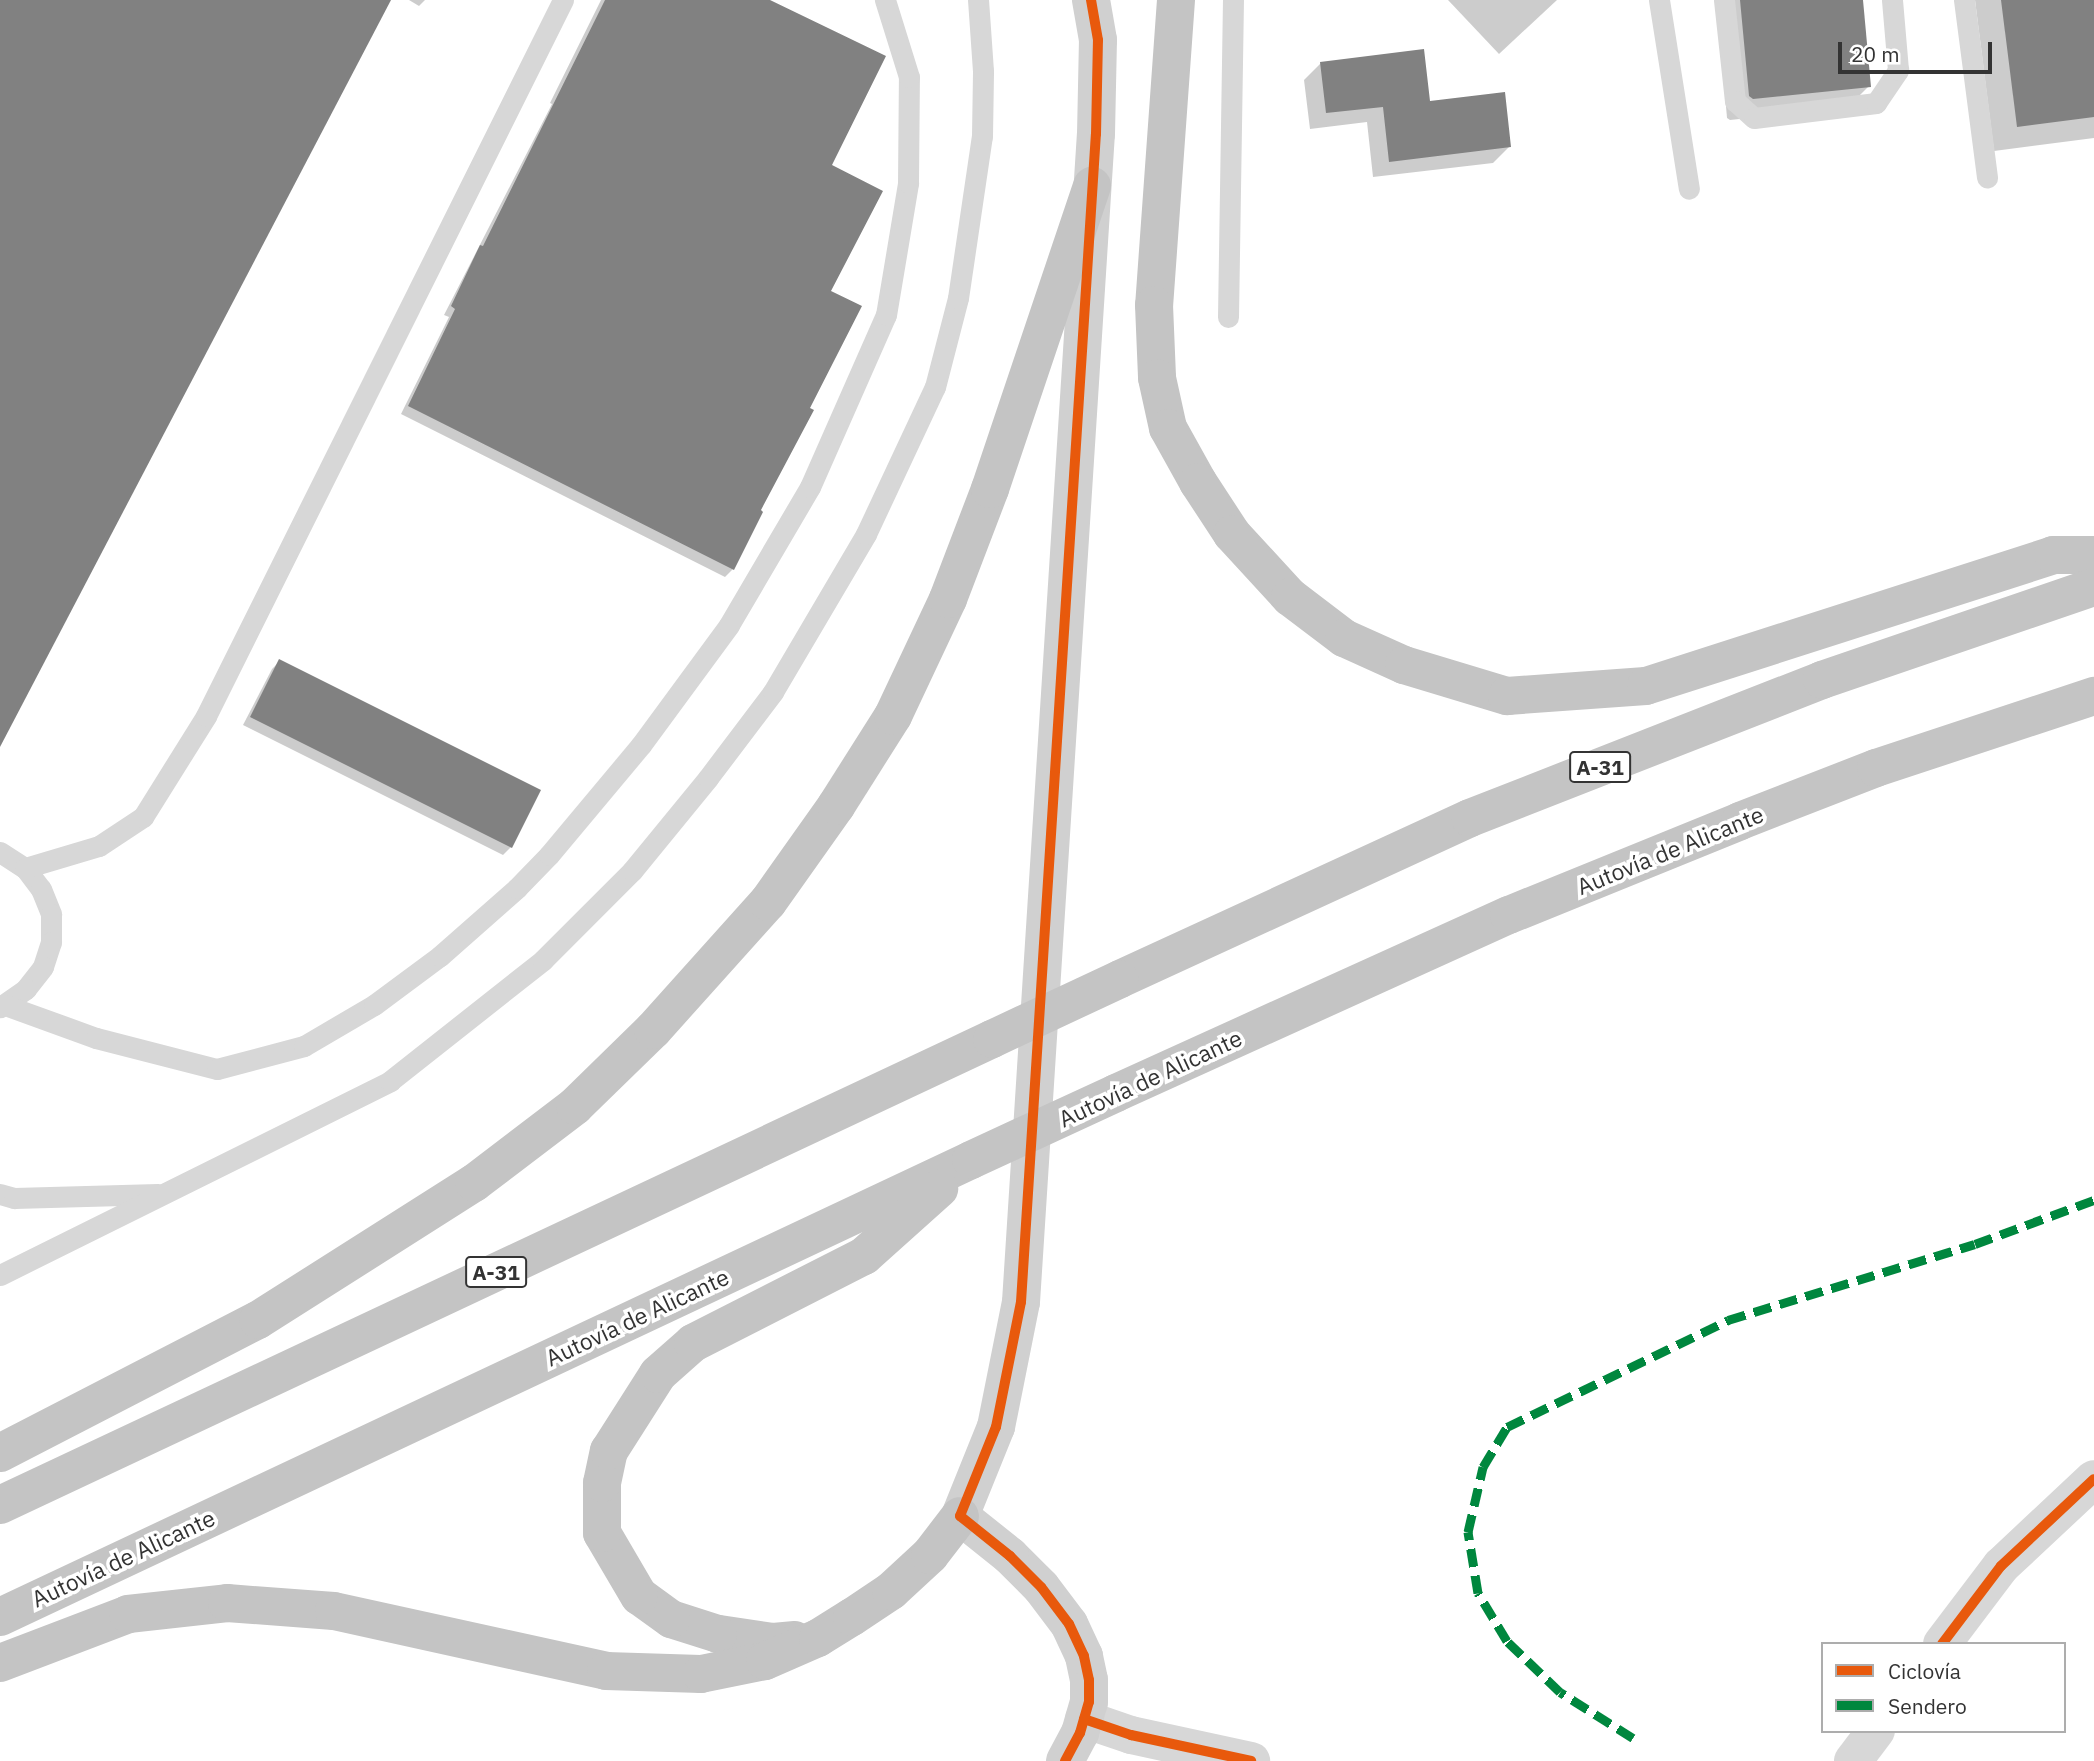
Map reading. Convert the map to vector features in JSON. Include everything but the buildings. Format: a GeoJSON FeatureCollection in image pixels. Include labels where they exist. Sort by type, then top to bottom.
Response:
{"type":"FeatureCollection","features":[{"type":"Feature","properties":{"kind":"highway"},"geometry":{"type":"LineString","coordinates":[[1176,0],[1154,305],[1157,378],[1168,428],[1198,482],[1233,534],[1290,597],[1343,638],[1404,665],[1507,696],[1646,686],[2053,555],[2094,555]]}},
{"type":"Feature","properties":{"kind":"highway"},"geometry":{"type":"LineString","coordinates":[[0,1453],[258,1320],[474,1183],[575,1106],[653,1030],[768,902],[893,716],[948,599],[990,489],[1092,187]]}},
{"type":"Feature","properties":{"kind":"highway","name":"A-31"},"geometry":{"type":"LineString","coordinates":[[0,1505],[1119,979],[1469,818],[1822,680],[2094,587]]}},
{"type":"Feature","properties":{"kind":"highway","name":"Autovía de Alicante"},"geometry":{"type":"LineString","coordinates":[[0,1617],[971,1160],[1509,915],[1875,768],[2094,696]]}},
{"type":"Feature","properties":{"kind":"highway"},"geometry":{"type":"LineString","coordinates":[[818,1638],[773,1642],[718,1634],[671,1619],[639,1596],[602,1533],[603,1483],[609,1451],[658,1374],[694,1343],[864,1256],[971,1160]]}},
{"type":"Feature","properties":{"kind":"highway"},"geometry":{"type":"LineString","coordinates":[[0,1663],[128,1614],[227,1603],[334,1611],[606,1671],[701,1674],[765,1661],[818,1638],[891,1591],[930,1555],[960,1516]]}},
{"type":"Feature","properties":{"kind":"street"},"geometry":{"type":"LineString","coordinates":[[1091,0],[1098,40]]}},
{"type":"Feature","properties":{"kind":"street"},"geometry":{"type":"LineString","coordinates":[[1065,1761],[1089,1702],[1089,1680],[1084,1656],[1069,1624],[1041,1587],[1010,1556],[960,1516],[996,1427],[1021,1302],[1092,187],[1098,40],[1107,0]]}},
{"type":"Feature","properties":{"kind":"street"},"geometry":{"type":"LineString","coordinates":[[1944,1642],[2001,1566],[2094,1479]]}},
{"type":"Feature","properties":{"kind":"street"},"geometry":{"type":"LineString","coordinates":[[1084,1719],[1131,1735],[1251,1761]]}},
{"type":"Feature","properties":{"kind":"street"},"geometry":{"type":"LineString","coordinates":[[1853,1761],[1874,1733]]}},
{"type":"Feature","properties":{"kind":"lane"},"geometry":{"type":"LineString","coordinates":[[25,868],[99,846],[143,817],[206,716],[563,0]]}},
{"type":"Feature","properties":{"kind":"lane"},"geometry":{"type":"LineString","coordinates":[[2,1006],[96,1038],[217,1069],[304,1046],[374,1005],[440,956],[540,865],[641,745],[729,625],[810,488],[886,315],[908,183],[909,77],[885,0]]}},
{"type":"Feature","properties":{"kind":"lane"},"geometry":{"type":"LineString","coordinates":[[0,1275],[390,1081],[543,960],[632,871],[773,692],[866,534],[935,387],[958,298],[982,136],[984,71],[978,0]]}},
{"type":"Feature","properties":{"kind":"lane"},"geometry":{"type":"LineString","coordinates":[[1228,317],[1233,0]]}},
{"type":"Feature","properties":{"kind":"lane"},"geometry":{"type":"LineString","coordinates":[[1659,0],[1689,189]]}},
{"type":"Feature","properties":{"kind":"lane"},"geometry":{"type":"LineString","coordinates":[[1724,0],[1735,100],[1754,118],[1876,103],[1898,70],[1892,0]]}},
{"type":"Feature","properties":{"kind":"lane"},"geometry":{"type":"LineString","coordinates":[[1964,0],[1987,178]]}},
{"type":"Feature","properties":{"kind":"lane"},"geometry":{"type":"LineString","coordinates":[[0,852],[25,868],[41,889],[51,914],[51,942],[43,967],[26,989],[2,1006]]}},
{"type":"Feature","properties":{"kind":"lane"},"geometry":{"type":"LineString","coordinates":[[0,1194],[15,1198],[58,1198],[167,1194]]}},
{"type":"Feature","properties":{"kind":"marked path"},"geometry":{"type":"LineString","coordinates":[[1633,1738],[1560,1692],[1507,1641],[1478,1593],[1468,1532],[1483,1467],[1507,1427],[1728,1320],[1975,1244],[2094,1200]]}},
{"type":"Feature","properties":{"kind":"cycle path"},"geometry":{"type":"LineString","coordinates":[[1065,1761],[1080,1733],[1089,1702],[1089,1680],[1084,1656],[1069,1624],[1041,1587],[1010,1556],[960,1516],[996,1427],[1021,1302],[1096,134],[1098,40],[1091,0]]}},
{"type":"Feature","properties":{"kind":"cycle path"},"geometry":{"type":"LineString","coordinates":[[1944,1642],[2001,1566],[2094,1479]]}},
{"type":"Feature","properties":{"kind":"cycle path"},"geometry":{"type":"LineString","coordinates":[[1084,1719],[1131,1735],[1251,1761]]}}]}
